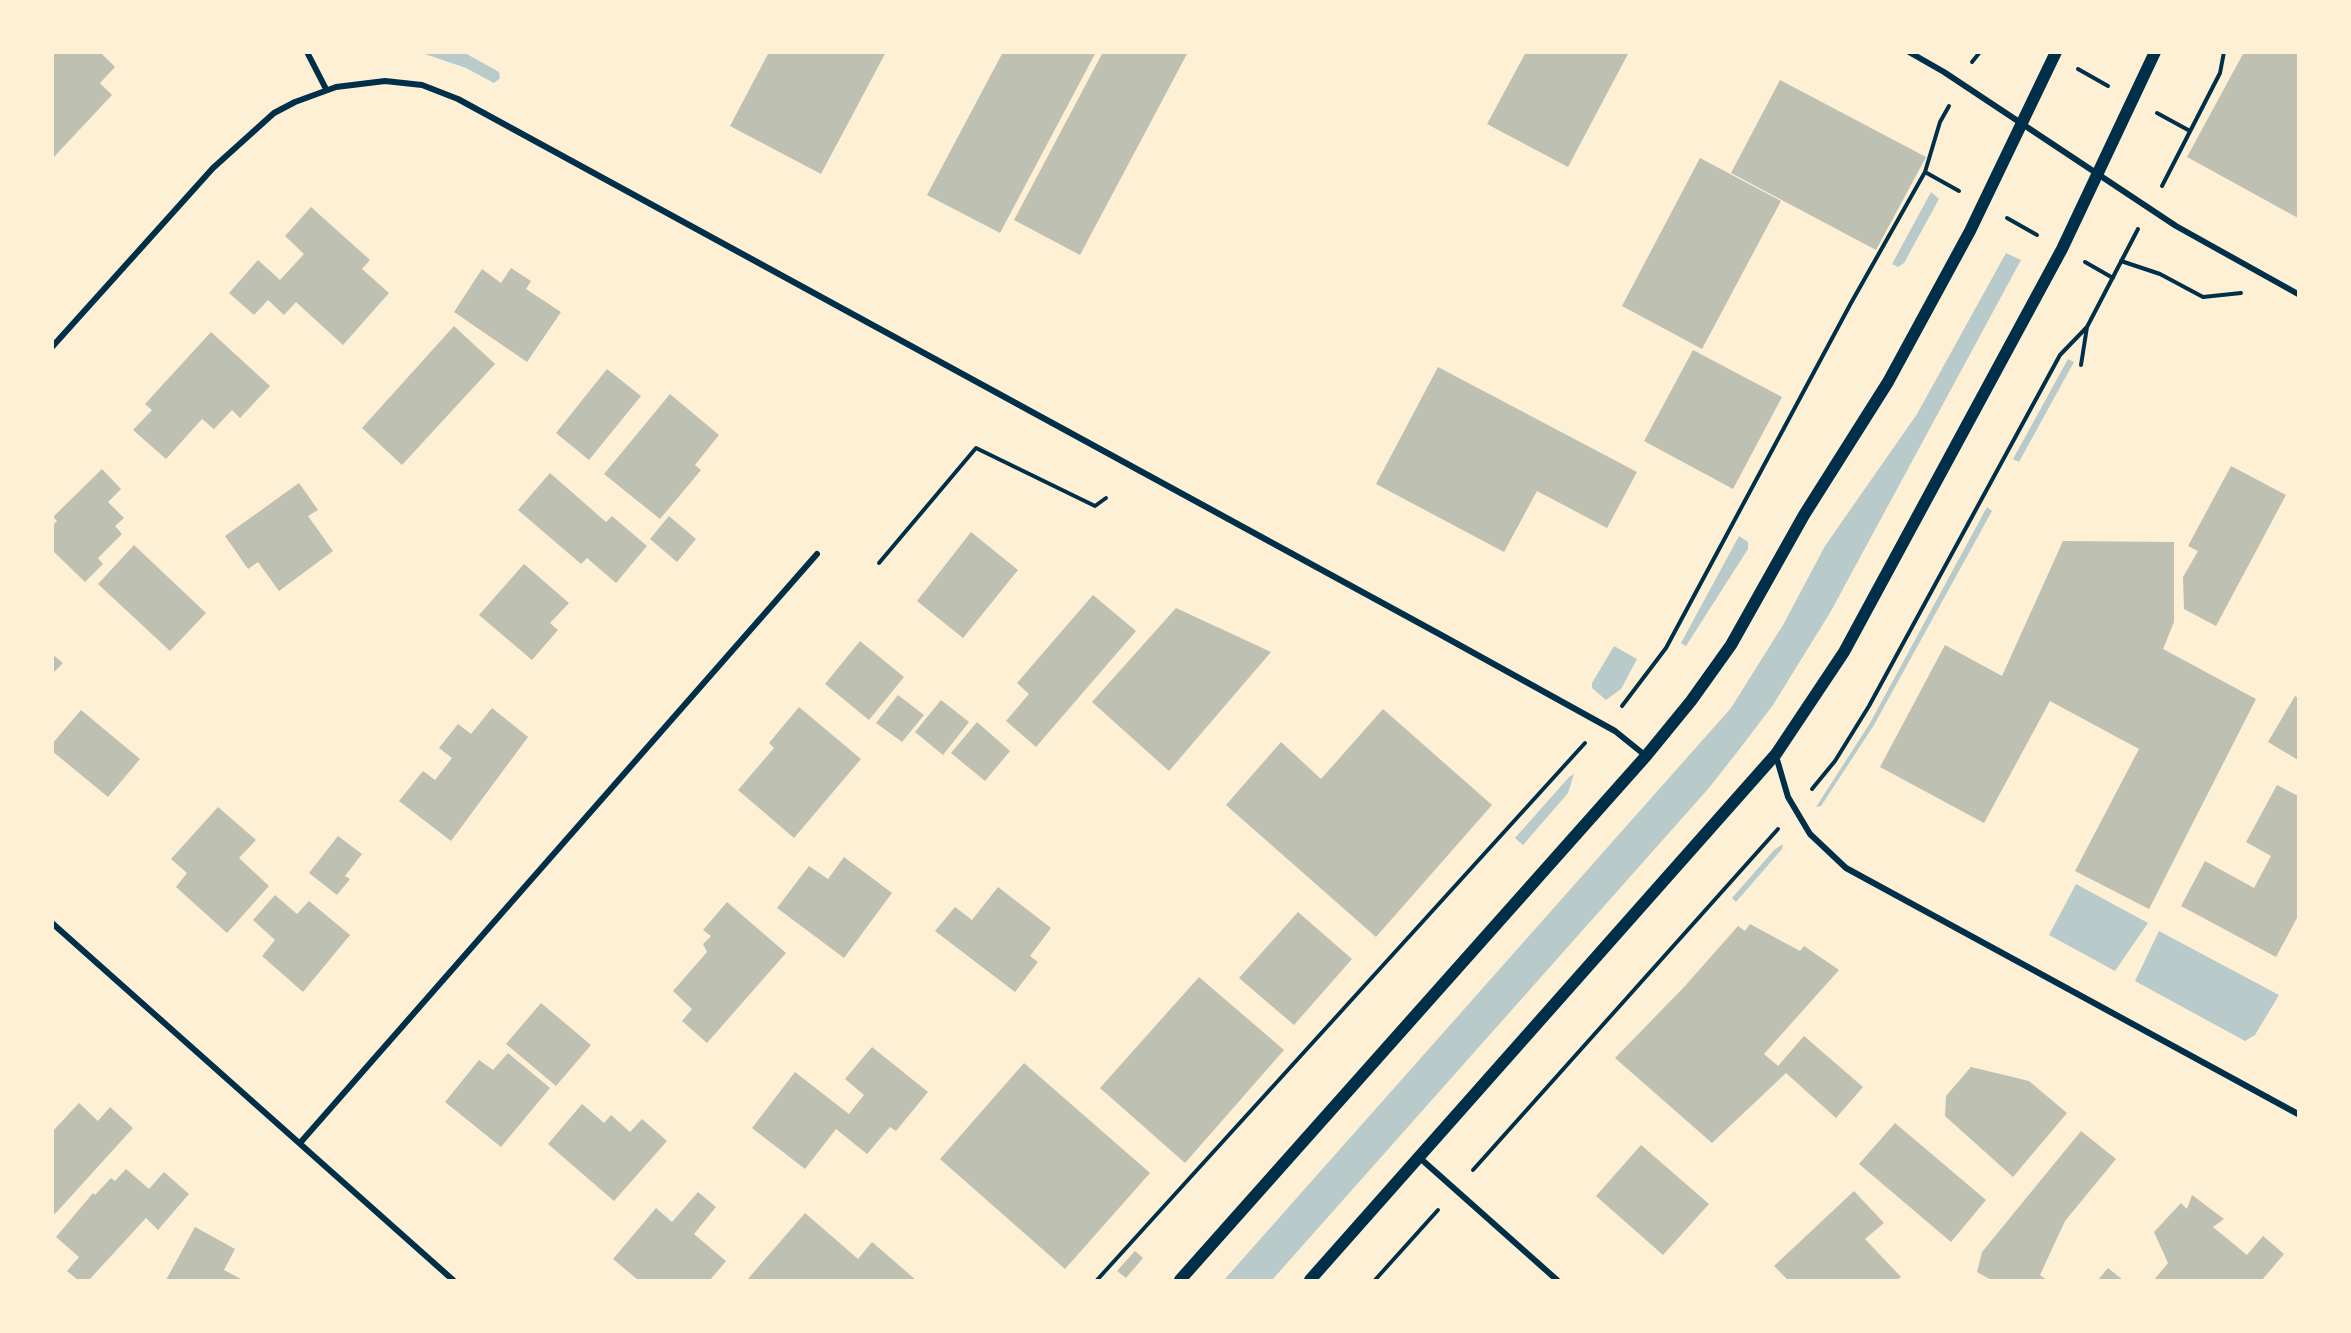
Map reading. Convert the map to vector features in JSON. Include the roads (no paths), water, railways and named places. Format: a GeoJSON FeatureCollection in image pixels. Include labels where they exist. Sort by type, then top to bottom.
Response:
{"type":"FeatureCollection","features":[{"type":"Feature","properties":{"kind":"main road"},"geometry":{"type":"LineString","coordinates":[[1180,1281],[1646,756],[1691,701],[1731,645],[1804,515],[1888,382],[1970,231],[2055,52]]}},
{"type":"Feature","properties":{"kind":"main road"},"geometry":{"type":"LineString","coordinates":[[1310,1281],[1421,1159],[1776,754],[1844,652],[2062,249],[2155,52]]}},
{"type":"Feature","properties":{"kind":"street"},"geometry":{"type":"LineString","coordinates":[[307,52],[326,89]]}},
{"type":"Feature","properties":{"kind":"street"},"geometry":{"type":"LineString","coordinates":[[1909,52],[1944,72],[2176,226],[2298,294]]}},
{"type":"Feature","properties":{"kind":"street"},"geometry":{"type":"LineString","coordinates":[[52,347],[213,168],[274,113],[326,89],[372,82],[404,82],[458,99],[1483,658],[1615,731],[1646,756]]}},
{"type":"Feature","properties":{"kind":"street"},"geometry":{"type":"LineString","coordinates":[[300,1143],[817,554]]}},
{"type":"Feature","properties":{"kind":"street"},"geometry":{"type":"LineString","coordinates":[[1776,754],[1788,796],[1810,834],[1846,868],[2298,1114]]}},
{"type":"Feature","properties":{"kind":"street"},"geometry":{"type":"LineString","coordinates":[[52,923],[453,1281]]}},
{"type":"Feature","properties":{"kind":"street"},"geometry":{"type":"LineString","coordinates":[[1421,1159],[1557,1281]]}}]}
